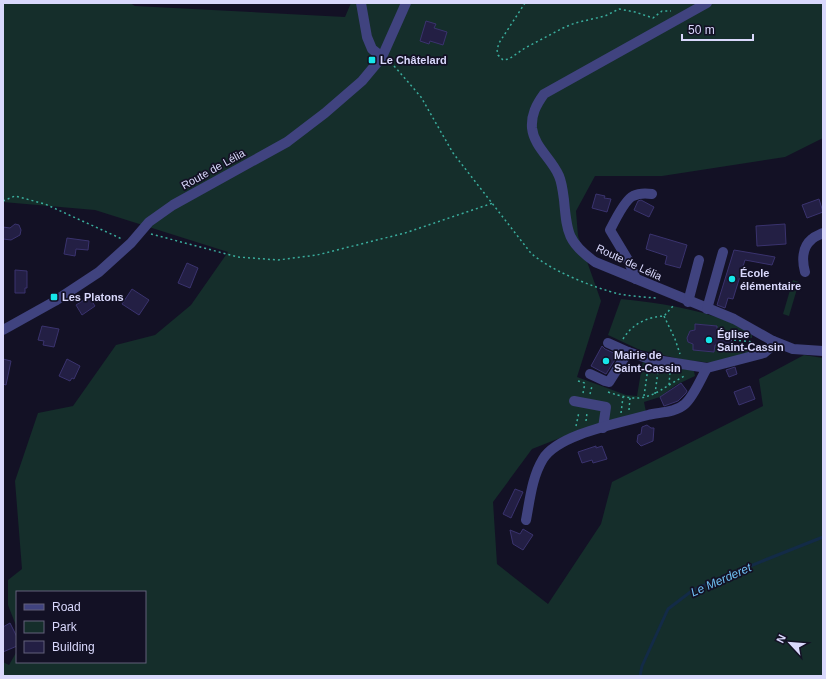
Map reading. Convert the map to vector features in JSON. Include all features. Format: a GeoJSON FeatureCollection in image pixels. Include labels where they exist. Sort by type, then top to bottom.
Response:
{"type":"FeatureCollection","features":[{"type":"Feature","properties":{"kind":"street"},"geometry":{"type":"LineString","coordinates":[[360,3],[367,37],[372,49],[382,57]]}},
{"type":"Feature","properties":{"kind":"street","name":"Route de Lélia"},"geometry":{"type":"LineString","coordinates":[[3,330],[55,301],[99,272],[131,243],[149,222],[173,205],[287,142],[325,113],[362,81],[382,57],[406,3]]}},
{"type":"Feature","properties":{"kind":"street","name":"Route de Lélia"},"geometry":{"type":"LineString","coordinates":[[707,3],[544,94],[537,103],[534,111],[532,130],[536,142],[554,166],[559,177],[562,186],[566,226],[570,237],[575,245],[595,262],[684,301],[734,319],[773,342],[793,349],[823,352]]}},
{"type":"Feature","properties":{"kind":"street"},"geometry":{"type":"LineString","coordinates":[[636,279],[628,260],[610,230],[617,215],[632,196],[646,193],[652,194]]}},
{"type":"Feature","properties":{"kind":"street"},"geometry":{"type":"LineString","coordinates":[[805,272],[803,264],[804,251],[811,240],[823,233]]}},
{"type":"Feature","properties":{"kind":"street"},"geometry":{"type":"LineString","coordinates":[[707,309],[723,252]]}},
{"type":"Feature","properties":{"kind":"street"},"geometry":{"type":"LineString","coordinates":[[684,301],[699,260]]}},
{"type":"Feature","properties":{"kind":"street"},"geometry":{"type":"LineString","coordinates":[[613,345],[628,352],[682,368],[707,368],[764,352],[771,347],[773,342]]}},
{"type":"Feature","properties":{"kind":"street"},"geometry":{"type":"LineString","coordinates":[[590,374],[609,382],[628,352]]}},
{"type":"Feature","properties":{"kind":"street"},"geometry":{"type":"LineString","coordinates":[[526,520],[533,482],[544,457],[554,448],[573,437],[680,407],[689,399],[707,368]]}},
{"type":"Feature","properties":{"kind":"street"},"geometry":{"type":"LineString","coordinates":[[574,401],[606,407],[603,428]]}},
{"type":"Feature","properties":{"kind":"path"},"geometry":{"type":"LineString","coordinates":[[525,3],[499,43],[497,50],[498,55],[503,60],[509,59],[563,28],[605,16],[619,10],[635,12],[653,18],[662,11],[671,11]]}},
{"type":"Feature","properties":{"kind":"path"},"geometry":{"type":"LineString","coordinates":[[382,57],[396,67],[421,97],[453,153],[493,202],[530,252],[538,260],[602,289],[621,294],[659,299]]}},
{"type":"Feature","properties":{"kind":"path"},"geometry":{"type":"LineString","coordinates":[[3,201],[15,196],[44,204],[131,243]]}},
{"type":"Feature","properties":{"kind":"path"},"geometry":{"type":"LineString","coordinates":[[141,231],[238,258],[278,260],[317,255],[405,233],[493,202]]}},
{"type":"Feature","properties":{"kind":"path"},"geometry":{"type":"LineString","coordinates":[[613,345],[641,321],[655,316],[664,316],[684,301]]}},
{"type":"Feature","properties":{"kind":"path"},"geometry":{"type":"LineString","coordinates":[[604,390],[623,397],[637,398],[655,394],[677,379],[691,373],[682,368],[680,353],[664,316]]}},
{"type":"Feature","properties":{"kind":"path"},"geometry":{"type":"LineString","coordinates":[[644,396],[648,367],[653,368]]}},
{"type":"Feature","properties":{"kind":"path"},"geometry":{"type":"LineString","coordinates":[[655,394],[659,369]]}},
{"type":"Feature","properties":{"kind":"path"},"geometry":{"type":"LineString","coordinates":[[669,385],[670,370]]}},
{"type":"Feature","properties":{"kind":"path"},"geometry":{"type":"LineString","coordinates":[[578,381],[585,383]]}},
{"type":"Feature","properties":{"kind":"path"},"geometry":{"type":"LineString","coordinates":[[592,386],[596,387]]}},
{"type":"Feature","properties":{"kind":"path"},"geometry":{"type":"LineString","coordinates":[[620,414],[623,397]]}},
{"type":"Feature","properties":{"kind":"path"},"geometry":{"type":"LineString","coordinates":[[628,412],[630,398]]}},
{"type":"Feature","properties":{"kind":"green space"},"geometry":{"type":"Polygon","coordinates":[[[3,3],[130,3],[135,6],[345,17],[351,3],[823,3],[823,138],[785,157],[662,176],[595,176],[576,211],[578,236],[601,301],[577,377],[626,395],[637,396],[643,360],[693,367],[695,376],[676,385],[660,397],[644,402],[646,412],[565,436],[532,449],[493,502],[497,564],[548,604],[601,524],[612,482],[763,406],[759,379],[804,355],[823,358],[823,676],[3,676],[3,662],[9,665],[16,653],[16,663],[146,663],[146,591],[16,591],[16,625],[8,605],[8,580],[22,569],[15,481],[38,413],[73,406],[116,345],[155,335],[191,305],[228,252],[95,210],[3,202],[3,3]]]}},
{"type":"Feature","properties":{"kind":"green space"},"geometry":{"type":"Polygon","coordinates":[[[793,280],[799,282],[789,316],[783,314],[793,280]]]}},
{"type":"Feature","properties":{"kind":"green space"},"geometry":{"type":"Polygon","coordinates":[[[621,299],[663,304],[703,313],[730,322],[752,335],[752,338],[732,337],[732,334],[717,333],[717,326],[695,324],[695,330],[690,331],[687,338],[688,342],[693,344],[693,350],[714,352],[715,345],[731,347],[731,344],[750,346],[749,353],[713,363],[685,360],[640,350],[608,335],[621,299]]]}},
{"type":"Feature","properties":{"kind":"building"},"geometry":{"type":"Polygon","coordinates":[[[426,21],[436,24],[434,28],[447,32],[443,45],[430,41],[429,44],[420,41],[426,21]]]}},
{"type":"Feature","properties":{"kind":"building"},"geometry":{"type":"Polygon","coordinates":[[[596,194],[605,196],[604,198],[611,199],[607,212],[592,208],[596,194]]]}},
{"type":"Feature","properties":{"kind":"building"},"geometry":{"type":"Polygon","coordinates":[[[819,199],[823,212],[807,218],[802,205],[819,199]]]}},
{"type":"Feature","properties":{"kind":"building"},"geometry":{"type":"Polygon","coordinates":[[[641,200],[654,207],[649,217],[634,210],[638,201],[641,200]]]}},
{"type":"Feature","properties":{"kind":"building"},"geometry":{"type":"Polygon","coordinates":[[[15,224],[19,225],[21,230],[20,235],[11,240],[3,239],[3,227],[10,228],[15,224]]]}},
{"type":"Feature","properties":{"kind":"building"},"geometry":{"type":"Polygon","coordinates":[[[785,224],[786,244],[757,246],[756,226],[785,224]]]}},
{"type":"Feature","properties":{"kind":"building"},"geometry":{"type":"Polygon","coordinates":[[[650,234],[687,245],[680,268],[665,264],[667,256],[646,249],[650,234]]]}},
{"type":"Feature","properties":{"kind":"building"},"geometry":{"type":"Polygon","coordinates":[[[67,238],[89,241],[88,250],[76,249],[75,256],[64,254],[67,238]]]}},
{"type":"Feature","properties":{"kind":"building","name":"École élémentaire"},"geometry":{"type":"Polygon","coordinates":[[[734,250],[775,257],[772,265],[745,260],[733,299],[728,298],[725,308],[717,305],[734,250]]]}},
{"type":"Feature","properties":{"kind":"building"},"geometry":{"type":"Polygon","coordinates":[[[187,263],[198,268],[190,288],[178,283],[187,263]]]}},
{"type":"Feature","properties":{"kind":"building"},"geometry":{"type":"Polygon","coordinates":[[[15,270],[27,271],[27,288],[25,288],[25,293],[15,293],[15,270]]]}},
{"type":"Feature","properties":{"kind":"building"},"geometry":{"type":"Polygon","coordinates":[[[132,289],[149,300],[139,315],[122,304],[132,289]]]}},
{"type":"Feature","properties":{"kind":"building"},"geometry":{"type":"Polygon","coordinates":[[[89,297],[95,306],[82,315],[76,305],[89,297]]]}},
{"type":"Feature","properties":{"kind":"building","name":"Église Saint-Cassin"},"geometry":{"type":"Polygon","coordinates":[[[695,324],[717,326],[717,333],[732,334],[731,347],[715,345],[714,352],[693,350],[693,344],[688,342],[687,338],[690,331],[695,330],[695,324]]]}},
{"type":"Feature","properties":{"kind":"building"},"geometry":{"type":"Polygon","coordinates":[[[42,326],[59,329],[54,347],[43,345],[44,341],[38,340],[42,326]]]}},
{"type":"Feature","properties":{"kind":"building","name":"Mairie de Saint-Cassin"},"geometry":{"type":"Polygon","coordinates":[[[602,346],[618,355],[606,374],[591,366],[602,346]]]}},
{"type":"Feature","properties":{"kind":"building"},"geometry":{"type":"Polygon","coordinates":[[[3,359],[11,361],[6,385],[3,384],[3,359]]]}},
{"type":"Feature","properties":{"kind":"building"},"geometry":{"type":"Polygon","coordinates":[[[67,359],[80,366],[74,379],[72,378],[70,381],[59,376],[67,359]]]}},
{"type":"Feature","properties":{"kind":"building"},"geometry":{"type":"Polygon","coordinates":[[[735,367],[737,374],[729,377],[726,370],[735,367]]]}},
{"type":"Feature","properties":{"kind":"building"},"geometry":{"type":"Polygon","coordinates":[[[681,383],[687,391],[686,393],[678,401],[664,406],[660,397],[681,383]]]}},
{"type":"Feature","properties":{"kind":"building"},"geometry":{"type":"Polygon","coordinates":[[[750,386],[755,399],[739,405],[734,392],[750,386]]]}},
{"type":"Feature","properties":{"kind":"building"},"geometry":{"type":"Polygon","coordinates":[[[647,425],[654,428],[653,441],[641,446],[637,442],[638,435],[641,434],[642,427],[647,425]]]}},
{"type":"Feature","properties":{"kind":"building"},"geometry":{"type":"Polygon","coordinates":[[[596,446],[596,448],[602,446],[607,459],[593,463],[592,460],[582,463],[578,452],[596,446]]]}},
{"type":"Feature","properties":{"kind":"building"},"geometry":{"type":"Polygon","coordinates":[[[515,489],[523,492],[511,518],[503,514],[515,489]]]}},
{"type":"Feature","properties":{"kind":"building"},"geometry":{"type":"Polygon","coordinates":[[[523,529],[533,535],[523,550],[513,544],[510,530],[520,534],[523,529]]]}},
{"type":"Feature","properties":{"kind":"building"},"geometry":{"type":"Polygon","coordinates":[[[10,623],[16,635],[16,646],[3,652],[3,627],[10,623]]]}},
{"type":"Feature","properties":{"kind":"waterway","name":"Le Merderet"},"geometry":{"type":"LineString","coordinates":[[640,676],[642,666],[668,609],[693,590],[823,537]]}},
{"type":"Feature","properties":{"kind":"place","name":"Le Châtelard"},"geometry":{"type":"Point","coordinates":[372,60]}},
{"type":"Feature","properties":{"kind":"place","name":"École élémentaire"},"geometry":{"type":"Point","coordinates":[732,279]}},
{"type":"Feature","properties":{"kind":"place","name":"Les Platons"},"geometry":{"type":"Point","coordinates":[54,297]}},
{"type":"Feature","properties":{"kind":"place","name":"Église Saint-Cassin"},"geometry":{"type":"Point","coordinates":[709,340]}},
{"type":"Feature","properties":{"kind":"place","name":"Mairie de Saint-Cassin"},"geometry":{"type":"Point","coordinates":[606,361]}}]}
